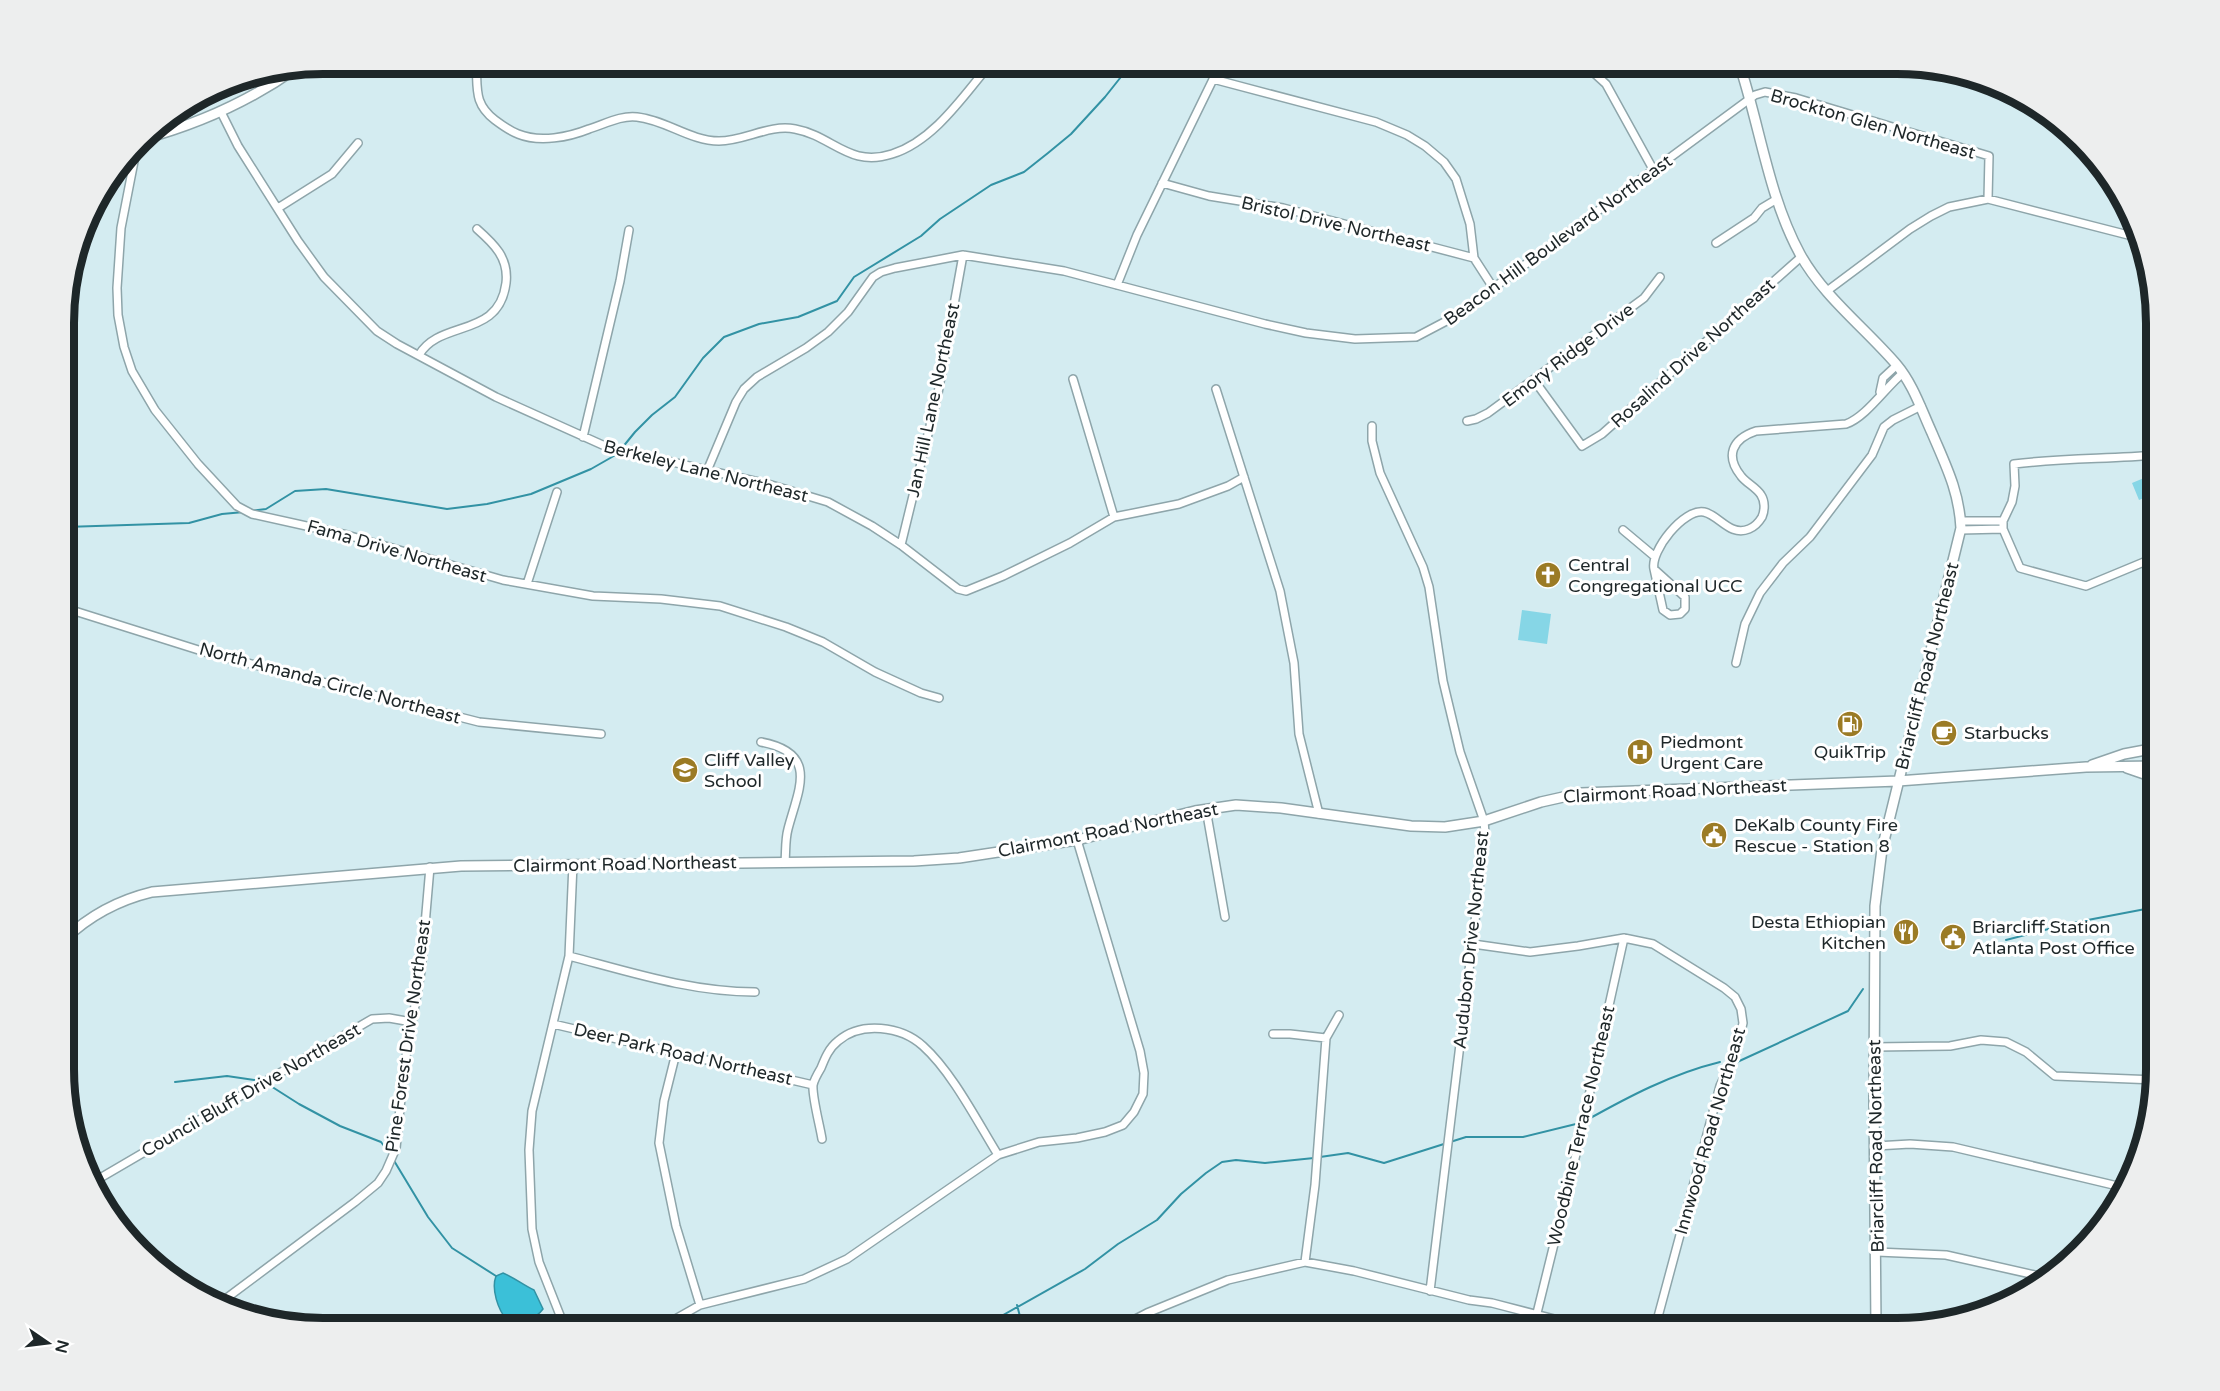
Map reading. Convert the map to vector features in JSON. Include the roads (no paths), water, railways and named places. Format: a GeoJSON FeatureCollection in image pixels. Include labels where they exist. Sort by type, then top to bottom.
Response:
{"type":"FeatureCollection","features":[{"type":"Feature","properties":{"kind":"main road","name":"Briarcliff Road Northeast"},"geometry":{"type":"LineString","coordinates":[[1743,74],[1784,223],[1801,257],[1827,291],[1903,373],[1921,406],[1955,487],[1960,525],[1882,849],[1875,906],[1876,1318]]}},
{"type":"Feature","properties":{"kind":"main road"},"geometry":{"type":"LineString","coordinates":[[159,134],[221,112],[282,77]]}},
{"type":"Feature","properties":{"kind":"main road","name":"Clairmont Road Northeast"},"geometry":{"type":"LineString","coordinates":[[2086,767],[2146,749]]}},
{"type":"Feature","properties":{"kind":"main road","name":"Clairmont Road Northeast"},"geometry":{"type":"LineString","coordinates":[[74,932],[91,918],[118,903],[165,890],[430,867],[914,861],[959,858],[1077,840],[1206,809],[1236,806],[1263,806],[1434,827],[1484,821],[1541,802],[1581,793],[1898,781],[2086,767],[2146,766]]}},
{"type":"Feature","properties":{"kind":"main road"},"geometry":{"type":"LineString","coordinates":[[2125,767],[2146,774]]}},
{"type":"Feature","properties":{"kind":"street"},"geometry":{"type":"LineString","coordinates":[[476,74],[476,85],[484,112],[506,128],[521,135],[546,138],[566,137],[614,119],[633,116],[651,118],[685,133],[717,141],[732,140],[780,127],[795,129],[814,134],[854,156],[871,158],[890,155],[918,142],[933,130],[981,74]]}},
{"type":"Feature","properties":{"kind":"street"},"geometry":{"type":"LineString","coordinates":[[1117,285],[1137,235],[1216,74]]}},
{"type":"Feature","properties":{"kind":"street"},"geometry":{"type":"LineString","coordinates":[[1595,74],[1606,84],[1654,171]]}},
{"type":"Feature","properties":{"kind":"street"},"geometry":{"type":"LineString","coordinates":[[1213,79],[1376,122],[1407,135],[1425,146],[1444,162],[1456,179],[1470,224],[1474,258],[1494,289]]}},
{"type":"Feature","properties":{"kind":"street","name":"Brockton Glen Northeast"},"geometry":{"type":"LineString","coordinates":[[1751,98],[1765,92],[1796,98],[1989,156],[1988,199]]}},
{"type":"Feature","properties":{"kind":"street","name":"Beacon Hill Boulevard Northeast"},"geometry":{"type":"LineString","coordinates":[[963,255],[1064,271],[1306,333],[1355,339],[1416,337],[1454,317],[1494,289],[1751,98]]}},
{"type":"Feature","properties":{"kind":"street","name":"Berkeley Lane Northeast"},"geometry":{"type":"LineString","coordinates":[[221,112],[238,146],[324,277],[344,300],[377,331],[496,397],[607,447],[768,484],[828,502],[901,545],[958,589],[966,591],[1004,576],[1070,543],[1114,517],[1179,504],[1228,486],[1244,477]]}},
{"type":"Feature","properties":{"kind":"street"},"geometry":{"type":"LineString","coordinates":[[278,208],[332,174],[358,143]]}},
{"type":"Feature","properties":{"kind":"street","name":"Fama Drive Northeast"},"geometry":{"type":"LineString","coordinates":[[135,159],[121,228],[117,288],[118,315],[124,347],[132,371],[155,410],[204,471],[237,506],[252,514],[347,535],[461,569],[527,584],[593,596],[661,598],[720,606],[814,638],[875,672],[921,693],[939,698]]}},
{"type":"Feature","properties":{"kind":"street","name":"Bristol Drive Northeast"},"geometry":{"type":"LineString","coordinates":[[1162,183],[1209,196],[1283,208],[1474,258]]}},
{"type":"Feature","properties":{"kind":"street"},"geometry":{"type":"LineString","coordinates":[[1716,243],[1754,218],[1762,208],[1777,199]]}},
{"type":"Feature","properties":{"kind":"street"},"geometry":{"type":"LineString","coordinates":[[1827,291],[1931,216],[1949,207],[1988,199],[2131,236]]}},
{"type":"Feature","properties":{"kind":"street"},"geometry":{"type":"LineString","coordinates":[[419,355],[424,346],[475,325],[499,308],[505,294],[506,267],[501,253],[477,228]]}},
{"type":"Feature","properties":{"kind":"street"},"geometry":{"type":"LineString","coordinates":[[583,437],[620,281],[629,230]]}},
{"type":"Feature","properties":{"kind":"street"},"geometry":{"type":"LineString","coordinates":[[707,471],[736,402],[744,389],[757,377],[828,332],[848,312],[873,277],[881,272],[963,255]]}},
{"type":"Feature","properties":{"kind":"street","name":"Jan Hill Lane Northeast"},"geometry":{"type":"LineString","coordinates":[[901,545],[938,393],[963,255]]}},
{"type":"Feature","properties":{"kind":"street","name":"Rosalind Drive Northeast"},"geometry":{"type":"LineString","coordinates":[[1534,380],[1582,446],[1602,434],[1801,257]]}},
{"type":"Feature","properties":{"kind":"street","name":"Emory Ridge Drive"},"geometry":{"type":"LineString","coordinates":[[1467,421],[1488,414],[1644,298],[1660,276]]}},
{"type":"Feature","properties":{"kind":"street"},"geometry":{"type":"LineString","coordinates":[[1880,394],[1883,378],[1897,365]]}},
{"type":"Feature","properties":{"kind":"street"},"geometry":{"type":"LineString","coordinates":[[1654,568],[1685,597],[1685,609],[1680,614],[1670,615],[1663,610],[1654,568],[1654,556],[1679,522],[1694,512],[1706,512],[1727,527],[1740,531],[1749,530],[1761,519],[1765,509],[1761,495],[1741,476],[1731,461],[1733,449],[1746,434],[1756,430],[1854,422],[1903,373]]}},
{"type":"Feature","properties":{"kind":"street"},"geometry":{"type":"LineString","coordinates":[[1073,379],[1114,517]]}},
{"type":"Feature","properties":{"kind":"street"},"geometry":{"type":"LineString","coordinates":[[1216,389],[1280,591],[1288,624],[1294,663],[1299,734],[1319,814]]}},
{"type":"Feature","properties":{"kind":"street"},"geometry":{"type":"LineString","coordinates":[[1736,663],[1745,624],[1761,593],[1783,563],[1810,537],[1872,455],[1884,427],[1921,406]]}},
{"type":"Feature","properties":{"kind":"street","name":"Audubon Drive Northeast"},"geometry":{"type":"LineString","coordinates":[[1372,426],[1372,441],[1380,473],[1419,558],[1429,587],[1443,681],[1460,752],[1484,821],[1484,844],[1473,944],[1430,1292]]}},
{"type":"Feature","properties":{"kind":"street"},"geometry":{"type":"LineString","coordinates":[[2146,456],[2108,459],[2076,458],[2014,464],[2015,486],[2012,502],[2003,521],[2003,529],[2020,568],[2086,586],[2146,561]]}},
{"type":"Feature","properties":{"kind":"street"},"geometry":{"type":"LineString","coordinates":[[527,584],[557,492]]}},
{"type":"Feature","properties":{"kind":"street"},"geometry":{"type":"LineString","coordinates":[[1988,521],[1988,530]]}},
{"type":"Feature","properties":{"kind":"street"},"geometry":{"type":"LineString","coordinates":[[1960,525],[2003,521]]}},
{"type":"Feature","properties":{"kind":"street"},"geometry":{"type":"LineString","coordinates":[[1960,525],[1988,530],[2003,529]]}},
{"type":"Feature","properties":{"kind":"street"},"geometry":{"type":"LineString","coordinates":[[1623,530],[1654,556]]}},
{"type":"Feature","properties":{"kind":"street","name":"North Amanda Circle Northeast"},"geometry":{"type":"LineString","coordinates":[[74,611],[208,653],[479,722],[601,734]]}},
{"type":"Feature","properties":{"kind":"street"},"geometry":{"type":"LineString","coordinates":[[761,742],[779,746],[788,751],[800,770],[801,787],[787,835],[785,862]]}},
{"type":"Feature","properties":{"kind":"street"},"geometry":{"type":"LineString","coordinates":[[1206,809],[1225,917]]}},
{"type":"Feature","properties":{"kind":"street"},"geometry":{"type":"LineString","coordinates":[[677,1318],[700,1305],[804,1279],[830,1268],[847,1259],[998,1155],[1039,1142],[1105,1132],[1123,1125],[1134,1112],[1143,1094],[1144,1072],[1140,1051],[1077,840]]}},
{"type":"Feature","properties":{"kind":"street"},"geometry":{"type":"LineString","coordinates":[[561,1318],[539,1262],[532,1229],[529,1150],[532,1111],[569,956],[573,864]]}},
{"type":"Feature","properties":{"kind":"street","name":"Pine Forest Drive Northeast"},"geometry":{"type":"LineString","coordinates":[[226,1299],[378,1183],[396,1148],[399,1105],[421,971],[430,867]]}},
{"type":"Feature","properties":{"kind":"street","name":"Innwood Road Northeast"},"geometry":{"type":"LineString","coordinates":[[1473,944],[1530,952],[1624,938],[1653,944],[1724,988],[1735,997],[1741,1009],[1743,1023],[1736,1052],[1720,1086],[1658,1318]]}},
{"type":"Feature","properties":{"kind":"street","name":"Woodbine Terrace Northeast"},"geometry":{"type":"LineString","coordinates":[[1537,1313],[1574,1163],[1624,938]]}},
{"type":"Feature","properties":{"kind":"street"},"geometry":{"type":"LineString","coordinates":[[569,956],[657,980],[731,992],[754,992]]}},
{"type":"Feature","properties":{"kind":"street"},"geometry":{"type":"LineString","coordinates":[[1305,1262],[1315,1185],[1326,1038],[1339,1015]]}},
{"type":"Feature","properties":{"kind":"street","name":"Council Bluff Drive Northeast"},"geometry":{"type":"LineString","coordinates":[[99,1179],[372,1019],[389,1018],[412,1022]]}},
{"type":"Feature","properties":{"kind":"street","name":"Deer Park Road Northeast"},"geometry":{"type":"LineString","coordinates":[[553,1024],[813,1085]]}},
{"type":"Feature","properties":{"kind":"street"},"geometry":{"type":"LineString","coordinates":[[822,1139],[813,1085],[827,1054],[838,1041],[846,1036],[876,1028],[908,1035],[936,1059],[998,1155]]}},
{"type":"Feature","properties":{"kind":"street"},"geometry":{"type":"LineString","coordinates":[[1273,1034],[1326,1038]]}},
{"type":"Feature","properties":{"kind":"street"},"geometry":{"type":"LineString","coordinates":[[1874,1047],[1950,1046],[1981,1040],[2006,1042],[2026,1052],[2055,1076],[2146,1080]]}},
{"type":"Feature","properties":{"kind":"street"},"geometry":{"type":"LineString","coordinates":[[675,1053],[664,1101],[659,1143],[676,1226],[700,1305]]}},
{"type":"Feature","properties":{"kind":"street"},"geometry":{"type":"LineString","coordinates":[[1876,1146],[1918,1144],[1953,1147],[2117,1186]]}},
{"type":"Feature","properties":{"kind":"street"},"geometry":{"type":"LineString","coordinates":[[1877,1252],[1946,1255],[2037,1275]]}},
{"type":"Feature","properties":{"kind":"street"},"geometry":{"type":"LineString","coordinates":[[1137,1318],[1228,1280],[1305,1262],[1354,1271],[1430,1292],[1554,1318]]}},
{"type":"Feature","properties":{"kind":"street"},"geometry":{"type":"LineString","coordinates":[[1147,1313],[1149,1318]]}},
{"type":"Feature","properties":{"kind":"waterway"},"geometry":{"type":"LineString","coordinates":[[622,448],[652,415],[675,397],[703,358],[724,337],[759,324],[798,317],[837,301],[854,277],[921,236],[940,219],[991,185],[1024,172],[1048,153],[1071,134],[1123,74]]}},
{"type":"Feature","properties":{"kind":"waterway"},"geometry":{"type":"LineString","coordinates":[[250,511],[266,509],[295,491],[326,489],[447,509],[487,504],[531,494],[591,469],[619,453]]}},
{"type":"Feature","properties":{"kind":"waterway"},"geometry":{"type":"LineString","coordinates":[[74,527],[189,523],[222,514],[244,512]]}},
{"type":"Feature","properties":{"kind":"waterway"},"geometry":{"type":"LineString","coordinates":[[2006,940],[2072,923],[2146,909]]}},
{"type":"Feature","properties":{"kind":"waterway"},"geometry":{"type":"LineString","coordinates":[[1735,1063],[1848,1011],[1863,989]]}},
{"type":"Feature","properties":{"kind":"waterway"},"geometry":{"type":"LineString","coordinates":[[1585,1121],[1667,1080],[1720,1062]]}},
{"type":"Feature","properties":{"kind":"waterway"},"geometry":{"type":"LineString","coordinates":[[175,1082],[227,1076],[261,1081]]}},
{"type":"Feature","properties":{"kind":"waterway"},"geometry":{"type":"LineString","coordinates":[[266,1083],[340,1126],[381,1142],[390,1154]]}},
{"type":"Feature","properties":{"kind":"waterway"},"geometry":{"type":"LineString","coordinates":[[1320,1157],[1348,1153],[1384,1163],[1466,1137],[1523,1137],[1580,1123]]}},
{"type":"Feature","properties":{"kind":"waterway"},"geometry":{"type":"LineString","coordinates":[[998,1318],[1085,1269],[1118,1244],[1157,1220],[1181,1194],[1222,1162],[1236,1160],[1265,1163],[1314,1158]]}},
{"type":"Feature","properties":{"kind":"waterway"},"geometry":{"type":"LineString","coordinates":[[393,1159],[428,1217],[452,1248],[496,1276]]}},
{"type":"Feature","properties":{"kind":"waterway"},"geometry":{"type":"LineString","coordinates":[[1017,1305],[1020,1318]]}},
{"type":"Feature","properties":{"kind":"place","name":"Central Congregational UCC"},"geometry":{"type":"Point","coordinates":[1548,575]}},
{"type":"Feature","properties":{"kind":"place","name":"QuikTrip"},"geometry":{"type":"Point","coordinates":[1850,724]}},
{"type":"Feature","properties":{"kind":"place","name":"Starbucks"},"geometry":{"type":"Point","coordinates":[1944,733]}},
{"type":"Feature","properties":{"kind":"place","name":"Piedmont Urgent Care"},"geometry":{"type":"Point","coordinates":[1640,752]}},
{"type":"Feature","properties":{"kind":"place","name":"Cliff Valley School"},"geometry":{"type":"Point","coordinates":[685,770]}},
{"type":"Feature","properties":{"kind":"place","name":"DeKalb County Fire Rescue - Station 8"},"geometry":{"type":"Point","coordinates":[1714,835]}},
{"type":"Feature","properties":{"kind":"place","name":"Desta Ethiopian Kitchen"},"geometry":{"type":"Point","coordinates":[1906,932]}},
{"type":"Feature","properties":{"kind":"place","name":"Briarcliff Station Atlanta Post Office"},"geometry":{"type":"Point","coordinates":[1953,937]}}]}
